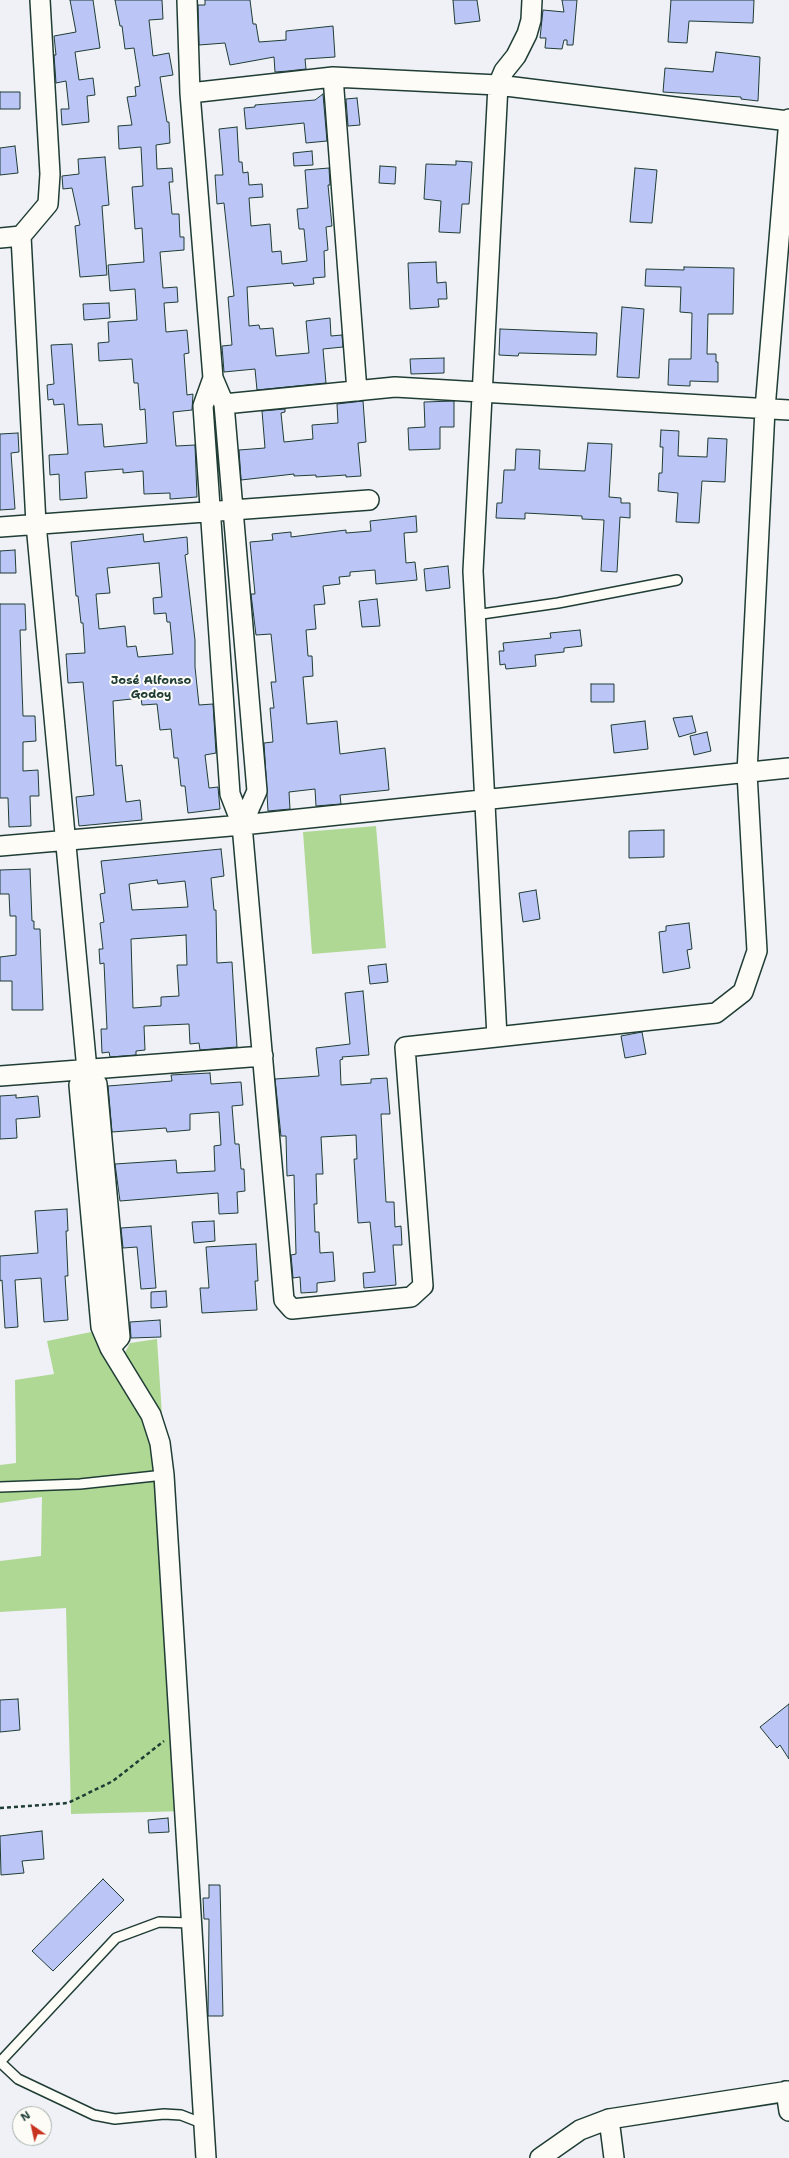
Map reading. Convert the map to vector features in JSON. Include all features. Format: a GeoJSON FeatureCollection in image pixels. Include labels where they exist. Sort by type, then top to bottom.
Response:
{"type":"FeatureCollection","features":[{"type":"Feature","properties":{"kind":"street"},"geometry":{"type":"LineString","coordinates":[[40,0],[50,174],[48,204],[21,236],[36,524],[87,1070],[79,1085],[101,1327],[110,1348],[151,1415],[160,1443],[164,1475],[206,2158]]}},
{"type":"Feature","properties":{"kind":"street"},"geometry":{"type":"LineString","coordinates":[[187,0],[190,93],[213,378],[224,404],[257,791],[242,825]]}},
{"type":"Feature","properties":{"kind":"street"},"geometry":{"type":"LineString","coordinates":[[497,1037],[473,571],[498,85],[504,71],[516,56],[527,34],[531,20],[532,0]]}},
{"type":"Feature","properties":{"kind":"street"},"geometry":{"type":"LineString","coordinates":[[190,93],[333,77],[498,85],[789,120],[765,409],[747,773],[757,951],[743,992],[716,1013],[405,1047],[423,1286],[411,1297],[292,1309],[284,1300],[242,825],[230,794],[203,406],[213,378]]}},
{"type":"Feature","properties":{"kind":"street"},"geometry":{"type":"LineString","coordinates":[[333,77],[357,391]]}},
{"type":"Feature","properties":{"kind":"street"},"geometry":{"type":"LineString","coordinates":[[0,238],[21,236]]}},
{"type":"Feature","properties":{"kind":"street"},"geometry":{"type":"LineString","coordinates":[[224,404],[395,387],[789,410]]}},
{"type":"Feature","properties":{"kind":"street"},"geometry":{"type":"LineString","coordinates":[[0,527],[210,513],[368,500]]}},
{"type":"Feature","properties":{"kind":"street"},"geometry":{"type":"LineString","coordinates":[[0,846],[66,839],[242,825],[789,768]]}},
{"type":"Feature","properties":{"kind":"street"},"geometry":{"type":"LineString","coordinates":[[0,1076],[263,1056]]}},
{"type":"Feature","properties":{"kind":"street"},"geometry":{"type":"LineString","coordinates":[[540,2158],[580,2130],[609,2119],[788,2091],[789,2111]]}},
{"type":"Feature","properties":{"kind":"street"},"geometry":{"type":"LineString","coordinates":[[609,2119],[614,2158]]}},
{"type":"Feature","properties":{"kind":"lane"},"geometry":{"type":"LineString","coordinates":[[475,615],[558,603],[677,580]]}},
{"type":"Feature","properties":{"kind":"lane"},"geometry":{"type":"LineString","coordinates":[[0,1487],[80,1484],[164,1475]]}},
{"type":"Feature","properties":{"kind":"lane"},"geometry":{"type":"LineString","coordinates":[[192,1923],[159,1922],[116,1938],[0,2062],[18,2078],[94,2115],[115,2119],[164,2114],[181,2115],[204,2124]]}},
{"type":"Feature","properties":{"kind":"path"},"geometry":{"type":"LineString","coordinates":[[0,1808],[68,1803],[113,1781],[180,1728]]}},
{"type":"Feature","properties":{"kind":"green space"},"geometry":{"type":"Polygon","coordinates":[[[376,826],[386,948],[312,954],[303,832],[376,826]]]}},
{"type":"Feature","properties":{"kind":"green space"},"geometry":{"type":"Polygon","coordinates":[[[91,1332],[107,1358],[123,1356],[130,1343],[157,1339],[188,1811],[71,1814],[66,1608],[0,1612],[0,1561],[41,1556],[42,1497],[0,1503],[0,1465],[16,1463],[15,1380],[54,1374],[47,1341],[91,1332]]]}},
{"type":"Feature","properties":{"kind":"building"},"geometry":{"type":"Polygon","coordinates":[[[70,0],[93,0],[100,48],[75,52],[79,80],[93,78],[95,95],[87,96],[89,122],[62,125],[61,109],[69,109],[66,81],[56,83],[54,36],[76,32],[70,0]]]}},
{"type":"Feature","properties":{"kind":"building"},"geometry":{"type":"Polygon","coordinates":[[[115,0],[162,0],[163,19],[149,20],[153,56],[169,53],[173,75],[160,77],[167,122],[169,122],[170,143],[156,145],[157,169],[172,168],[173,182],[169,182],[172,214],[179,214],[180,237],[184,237],[184,250],[160,252],[163,288],[177,287],[178,302],[164,303],[166,332],[187,330],[189,353],[184,354],[187,395],[193,394],[192,410],[173,412],[176,446],[195,445],[197,497],[170,499],[170,493],[144,494],[143,471],[123,473],[123,469],[85,472],[87,498],[60,500],[59,474],[50,475],[49,455],[68,454],[64,404],[54,405],[53,399],[48,400],[47,385],[54,384],[51,345],[72,344],[78,425],[102,424],[104,447],[147,443],[145,409],[140,410],[138,383],[134,383],[132,359],[99,361],[98,343],[109,342],[108,322],[137,320],[135,289],[110,291],[108,265],[144,262],[142,228],[135,229],[132,187],[143,186],[141,147],[119,149],[118,126],[132,125],[127,97],[136,96],[135,87],[140,86],[134,48],[125,49],[122,26],[120,26],[115,0]]]}},
{"type":"Feature","properties":{"kind":"building"},"geometry":{"type":"Polygon","coordinates":[[[205,0],[250,0],[253,24],[256,24],[259,42],[286,40],[286,31],[333,26],[335,57],[305,59],[306,69],[275,72],[274,57],[230,65],[225,43],[199,45],[198,5],[205,5],[205,0]]]}},
{"type":"Feature","properties":{"kind":"building"},"geometry":{"type":"Polygon","coordinates":[[[453,0],[477,0],[480,21],[455,24],[453,0]]]}},
{"type":"Feature","properties":{"kind":"building"},"geometry":{"type":"Polygon","coordinates":[[[562,0],[577,0],[573,45],[567,45],[567,40],[564,40],[562,49],[545,48],[546,38],[540,38],[543,10],[564,12],[562,0]]]}},
{"type":"Feature","properties":{"kind":"building"},"geometry":{"type":"Polygon","coordinates":[[[671,0],[754,0],[753,23],[689,21],[687,43],[668,42],[671,0]]]}},
{"type":"Feature","properties":{"kind":"building"},"geometry":{"type":"Polygon","coordinates":[[[716,52],[760,57],[758,101],[741,99],[741,97],[663,92],[665,68],[713,72],[716,52]]]}},
{"type":"Feature","properties":{"kind":"building"},"geometry":{"type":"Polygon","coordinates":[[[0,92],[20,92],[20,109],[0,109],[0,92]]]}},
{"type":"Feature","properties":{"kind":"building"},"geometry":{"type":"Polygon","coordinates":[[[323,94],[327,141],[306,143],[304,123],[246,129],[244,108],[255,107],[255,105],[315,100],[323,94]]]}},
{"type":"Feature","properties":{"kind":"building"},"geometry":{"type":"Polygon","coordinates":[[[357,98],[360,125],[348,126],[346,99],[357,98]]]}},
{"type":"Feature","properties":{"kind":"building"},"geometry":{"type":"Polygon","coordinates":[[[237,127],[239,162],[242,162],[243,173],[248,172],[249,185],[262,184],[263,197],[249,198],[251,226],[270,224],[272,252],[281,251],[282,264],[307,261],[304,229],[299,229],[297,209],[308,208],[305,170],[329,168],[330,185],[328,185],[332,226],[326,227],[328,250],[324,251],[325,277],[313,278],[314,284],[294,286],[293,283],[247,287],[249,326],[259,325],[260,329],[273,328],[276,356],[309,353],[306,321],[330,318],[331,336],[342,335],[343,347],[323,349],[326,383],[257,390],[255,369],[224,372],[222,346],[232,345],[228,297],[234,296],[224,203],[217,204],[215,175],[223,175],[219,129],[237,127]]]}},
{"type":"Feature","properties":{"kind":"building"},"geometry":{"type":"Polygon","coordinates":[[[15,146],[18,173],[0,175],[0,148],[15,146]]]}},
{"type":"Feature","properties":{"kind":"building"},"geometry":{"type":"Polygon","coordinates":[[[312,151],[313,165],[294,166],[293,153],[312,151]]]}},
{"type":"Feature","properties":{"kind":"building"},"geometry":{"type":"Polygon","coordinates":[[[105,157],[109,205],[102,206],[107,275],[80,277],[75,226],[80,225],[72,188],[63,189],[62,176],[79,174],[78,159],[105,157]]]}},
{"type":"Feature","properties":{"kind":"building"},"geometry":{"type":"Polygon","coordinates":[[[456,161],[472,162],[469,204],[462,204],[460,233],[439,232],[441,201],[424,199],[426,164],[456,165],[456,161]]]}},
{"type":"Feature","properties":{"kind":"building"},"geometry":{"type":"Polygon","coordinates":[[[380,166],[396,167],[395,184],[379,183],[380,166]]]}},
{"type":"Feature","properties":{"kind":"building"},"geometry":{"type":"Polygon","coordinates":[[[635,168],[657,170],[652,223],[630,222],[635,168]]]}},
{"type":"Feature","properties":{"kind":"building"},"geometry":{"type":"Polygon","coordinates":[[[436,262],[437,283],[446,282],[447,299],[438,299],[439,307],[410,309],[408,263],[436,262]]]}},
{"type":"Feature","properties":{"kind":"building"},"geometry":{"type":"Polygon","coordinates":[[[684,267],[734,268],[733,314],[708,314],[707,354],[716,354],[716,362],[718,362],[718,382],[690,381],[690,386],[668,385],[669,359],[691,359],[692,313],[680,312],[681,287],[645,286],[646,269],[684,270],[684,267]]]}},
{"type":"Feature","properties":{"kind":"building"},"geometry":{"type":"Polygon","coordinates":[[[109,303],[110,318],[84,320],[83,304],[109,303]]]}},
{"type":"Feature","properties":{"kind":"building"},"geometry":{"type":"Polygon","coordinates":[[[622,307],[644,309],[639,378],[617,377],[622,307]]]}},
{"type":"Feature","properties":{"kind":"building"},"geometry":{"type":"Polygon","coordinates":[[[500,329],[597,333],[596,355],[519,353],[518,356],[499,355],[500,329]]]}},
{"type":"Feature","properties":{"kind":"building"},"geometry":{"type":"Polygon","coordinates":[[[444,358],[444,373],[411,374],[410,359],[444,358]]]}},
{"type":"Feature","properties":{"kind":"building"},"geometry":{"type":"Polygon","coordinates":[[[363,401],[366,442],[358,443],[361,476],[346,477],[346,475],[316,477],[316,475],[294,476],[294,474],[241,480],[239,450],[265,448],[262,411],[285,409],[285,412],[281,413],[284,442],[313,439],[312,425],[338,423],[337,404],[363,401]]]}},
{"type":"Feature","properties":{"kind":"building"},"geometry":{"type":"Polygon","coordinates":[[[454,401],[454,427],[440,427],[440,449],[409,450],[408,428],[425,427],[424,402],[454,401]]]}},
{"type":"Feature","properties":{"kind":"building"},"geometry":{"type":"Polygon","coordinates":[[[661,430],[679,431],[678,456],[707,457],[708,438],[727,439],[725,482],[702,481],[699,523],[676,522],[678,493],[658,491],[659,473],[662,473],[663,447],[660,447],[661,430]]]}},
{"type":"Feature","properties":{"kind":"building"},"geometry":{"type":"Polygon","coordinates":[[[18,433],[19,452],[11,453],[15,509],[0,510],[0,434],[18,433]]]}},
{"type":"Feature","properties":{"kind":"building"},"geometry":{"type":"Polygon","coordinates":[[[588,443],[612,444],[609,497],[621,498],[621,503],[630,503],[630,518],[620,517],[617,572],[601,571],[604,520],[582,519],[582,516],[525,513],[525,519],[496,518],[497,503],[502,503],[504,470],[515,470],[516,449],[540,450],[539,469],[585,471],[588,443]]]}},
{"type":"Feature","properties":{"kind":"building"},"geometry":{"type":"Polygon","coordinates":[[[416,516],[417,532],[404,533],[406,563],[415,562],[417,580],[376,584],[375,570],[350,572],[350,576],[339,577],[340,584],[323,586],[325,604],[314,605],[316,629],[306,630],[308,656],[312,656],[313,676],[303,677],[307,724],[337,721],[340,754],[385,748],[389,790],[340,795],[341,804],[316,806],[315,789],[289,792],[290,809],[268,811],[264,743],[273,742],[270,708],[274,708],[271,682],[276,682],[271,634],[256,635],[251,594],[255,594],[250,542],[273,540],[272,534],[291,532],[291,537],[346,530],[346,533],[371,531],[370,521],[416,516]]]}},
{"type":"Feature","properties":{"kind":"building"},"geometry":{"type":"Polygon","coordinates":[[[143,534],[144,542],[187,537],[188,554],[185,555],[195,640],[195,667],[199,705],[213,704],[216,753],[205,755],[209,788],[218,787],[220,809],[188,813],[185,786],[181,786],[178,758],[174,758],[171,729],[160,730],[157,704],[142,705],[141,698],[113,701],[116,766],[122,765],[126,802],[140,800],[142,820],[79,826],[76,797],[94,795],[83,682],[68,683],[66,654],[85,653],[83,623],[81,623],[78,596],[76,596],[71,542],[143,534]],[[159,563],[107,568],[110,593],[96,594],[99,629],[125,626],[127,647],[136,646],[138,657],[173,654],[170,622],[167,622],[166,613],[154,614],[153,598],[162,597],[159,563]]]}},
{"type":"Feature","properties":{"kind":"building"},"geometry":{"type":"Polygon","coordinates":[[[15,550],[16,573],[0,573],[0,551],[15,550]]]}},
{"type":"Feature","properties":{"kind":"building"},"geometry":{"type":"Polygon","coordinates":[[[448,566],[450,588],[426,591],[424,569],[448,566]]]}},
{"type":"Feature","properties":{"kind":"building"},"geometry":{"type":"Polygon","coordinates":[[[377,599],[380,626],[362,627],[359,601],[377,599]]]}},
{"type":"Feature","properties":{"kind":"building"},"geometry":{"type":"Polygon","coordinates":[[[0,604],[25,604],[26,630],[20,630],[23,716],[35,716],[36,741],[23,742],[23,771],[38,770],[39,796],[30,796],[31,826],[9,827],[8,798],[0,798],[0,604]]]}},
{"type":"Feature","properties":{"kind":"building"},"geometry":{"type":"Polygon","coordinates":[[[580,630],[582,646],[564,648],[564,652],[535,655],[536,666],[506,669],[505,664],[500,665],[499,651],[504,651],[503,643],[551,638],[550,633],[580,630]]]}},
{"type":"Feature","properties":{"kind":"building"},"geometry":{"type":"Polygon","coordinates":[[[591,684],[614,684],[614,702],[591,702],[591,684]]]}},
{"type":"Feature","properties":{"kind":"building"},"geometry":{"type":"Polygon","coordinates":[[[692,716],[696,732],[679,737],[673,718],[692,716]]]}},
{"type":"Feature","properties":{"kind":"building"},"geometry":{"type":"Polygon","coordinates":[[[645,721],[648,749],[614,753],[611,725],[645,721]]]}},
{"type":"Feature","properties":{"kind":"building"},"geometry":{"type":"Polygon","coordinates":[[[707,732],[711,751],[694,755],[690,736],[707,732]]]}},
{"type":"Feature","properties":{"kind":"building"},"geometry":{"type":"Polygon","coordinates":[[[664,830],[664,857],[629,858],[629,831],[664,830]]]}},
{"type":"Feature","properties":{"kind":"building"},"geometry":{"type":"Polygon","coordinates":[[[221,849],[224,876],[211,878],[214,910],[216,910],[217,963],[232,962],[237,1047],[200,1050],[199,1043],[190,1044],[189,1024],[144,1026],[145,1050],[136,1051],[136,1055],[110,1057],[109,1052],[102,1053],[101,1029],[107,1029],[104,963],[100,964],[99,949],[103,949],[100,923],[104,922],[100,894],[105,893],[101,861],[221,849]],[[157,880],[129,884],[132,910],[188,907],[185,881],[158,884],[157,880]],[[186,935],[131,939],[133,1008],[161,1006],[161,997],[179,996],[177,965],[187,965],[186,935]]]}},
{"type":"Feature","properties":{"kind":"building"},"geometry":{"type":"Polygon","coordinates":[[[30,869],[32,921],[34,921],[34,929],[40,929],[43,1010],[12,1010],[12,981],[0,981],[0,957],[16,955],[16,916],[10,916],[9,894],[0,894],[0,870],[30,869]]]}},
{"type":"Feature","properties":{"kind":"building"},"geometry":{"type":"Polygon","coordinates":[[[536,890],[540,919],[523,922],[519,893],[536,890]]]}},
{"type":"Feature","properties":{"kind":"building"},"geometry":{"type":"Polygon","coordinates":[[[689,923],[692,949],[687,950],[690,968],[663,973],[659,932],[666,931],[666,926],[689,923]]]}},
{"type":"Feature","properties":{"kind":"building"},"geometry":{"type":"Polygon","coordinates":[[[386,964],[388,982],[370,984],[368,966],[386,964]]]}},
{"type":"Feature","properties":{"kind":"building"},"geometry":{"type":"Polygon","coordinates":[[[363,991],[369,1055],[342,1057],[343,1059],[340,1060],[341,1085],[371,1083],[371,1079],[387,1078],[390,1114],[381,1114],[386,1202],[394,1202],[395,1227],[401,1226],[402,1245],[393,1245],[396,1285],[364,1288],[363,1273],[375,1272],[370,1222],[358,1223],[354,1159],[357,1159],[356,1135],[321,1137],[323,1174],[316,1174],[317,1204],[314,1204],[315,1232],[319,1232],[320,1253],[333,1252],[335,1281],[317,1283],[317,1292],[301,1293],[300,1277],[293,1278],[291,1255],[296,1254],[294,1175],[287,1176],[286,1136],[281,1136],[275,1079],[319,1076],[316,1048],[350,1044],[345,993],[363,991]]]}},
{"type":"Feature","properties":{"kind":"building"},"geometry":{"type":"Polygon","coordinates":[[[642,1032],[646,1054],[625,1058],[621,1036],[642,1032]]]}},
{"type":"Feature","properties":{"kind":"building"},"geometry":{"type":"Polygon","coordinates":[[[210,1073],[211,1084],[241,1082],[243,1105],[232,1106],[235,1144],[239,1144],[241,1169],[244,1169],[245,1191],[237,1192],[238,1213],[219,1214],[218,1193],[120,1201],[115,1164],[176,1160],[177,1173],[215,1171],[214,1146],[221,1145],[219,1112],[190,1114],[190,1130],[167,1132],[166,1128],[112,1132],[108,1086],[172,1081],[171,1075],[210,1073]]]}},
{"type":"Feature","properties":{"kind":"building"},"geometry":{"type":"Polygon","coordinates":[[[16,1095],[16,1098],[38,1096],[40,1117],[16,1119],[17,1138],[0,1139],[0,1096],[16,1095]]]}},
{"type":"Feature","properties":{"kind":"building"},"geometry":{"type":"Polygon","coordinates":[[[67,1209],[68,1231],[66,1231],[68,1276],[65,1276],[68,1320],[44,1322],[41,1278],[15,1280],[18,1327],[5,1328],[2,1280],[0,1281],[0,1256],[38,1253],[35,1211],[67,1209]]]}},
{"type":"Feature","properties":{"kind":"building"},"geometry":{"type":"Polygon","coordinates":[[[214,1221],[215,1241],[194,1243],[192,1222],[214,1221]]]}},
{"type":"Feature","properties":{"kind":"building"},"geometry":{"type":"Polygon","coordinates":[[[151,1226],[156,1288],[141,1289],[137,1247],[123,1248],[121,1228],[151,1226]]]}},
{"type":"Feature","properties":{"kind":"building"},"geometry":{"type":"Polygon","coordinates":[[[256,1244],[258,1281],[255,1281],[257,1310],[202,1313],[200,1288],[209,1288],[206,1247],[256,1244]]]}},
{"type":"Feature","properties":{"kind":"building"},"geometry":{"type":"Polygon","coordinates":[[[166,1291],[167,1307],[151,1308],[151,1292],[166,1291]]]}},
{"type":"Feature","properties":{"kind":"building"},"geometry":{"type":"Polygon","coordinates":[[[160,1320],[161,1337],[131,1338],[130,1322],[160,1320]]]}},
{"type":"Feature","properties":{"kind":"building"},"geometry":{"type":"Polygon","coordinates":[[[18,1699],[20,1730],[0,1732],[0,1700],[18,1699]]]}},
{"type":"Feature","properties":{"kind":"building"},"geometry":{"type":"Polygon","coordinates":[[[789,1704],[789,1759],[780,1745],[777,1748],[760,1727],[789,1704]]]}},
{"type":"Feature","properties":{"kind":"building"},"geometry":{"type":"Polygon","coordinates":[[[168,1818],[169,1832],[149,1833],[148,1820],[168,1818]]]}},
{"type":"Feature","properties":{"kind":"building"},"geometry":{"type":"Polygon","coordinates":[[[42,1831],[44,1859],[22,1861],[24,1873],[1,1875],[0,1836],[42,1831]]]}},
{"type":"Feature","properties":{"kind":"building"},"geometry":{"type":"Polygon","coordinates":[[[103,1879],[124,1900],[53,1971],[32,1951],[103,1879]]]}},
{"type":"Feature","properties":{"kind":"building"},"geometry":{"type":"Polygon","coordinates":[[[209,1885],[220,1885],[223,2016],[208,2016],[209,1919],[204,1919],[203,1898],[209,1898],[209,1885]]]}},
{"type":"Feature","properties":{"kind":"district","name":"José Alfonso Godoy"},"geometry":{"type":"Point","coordinates":[151,688]}}]}
